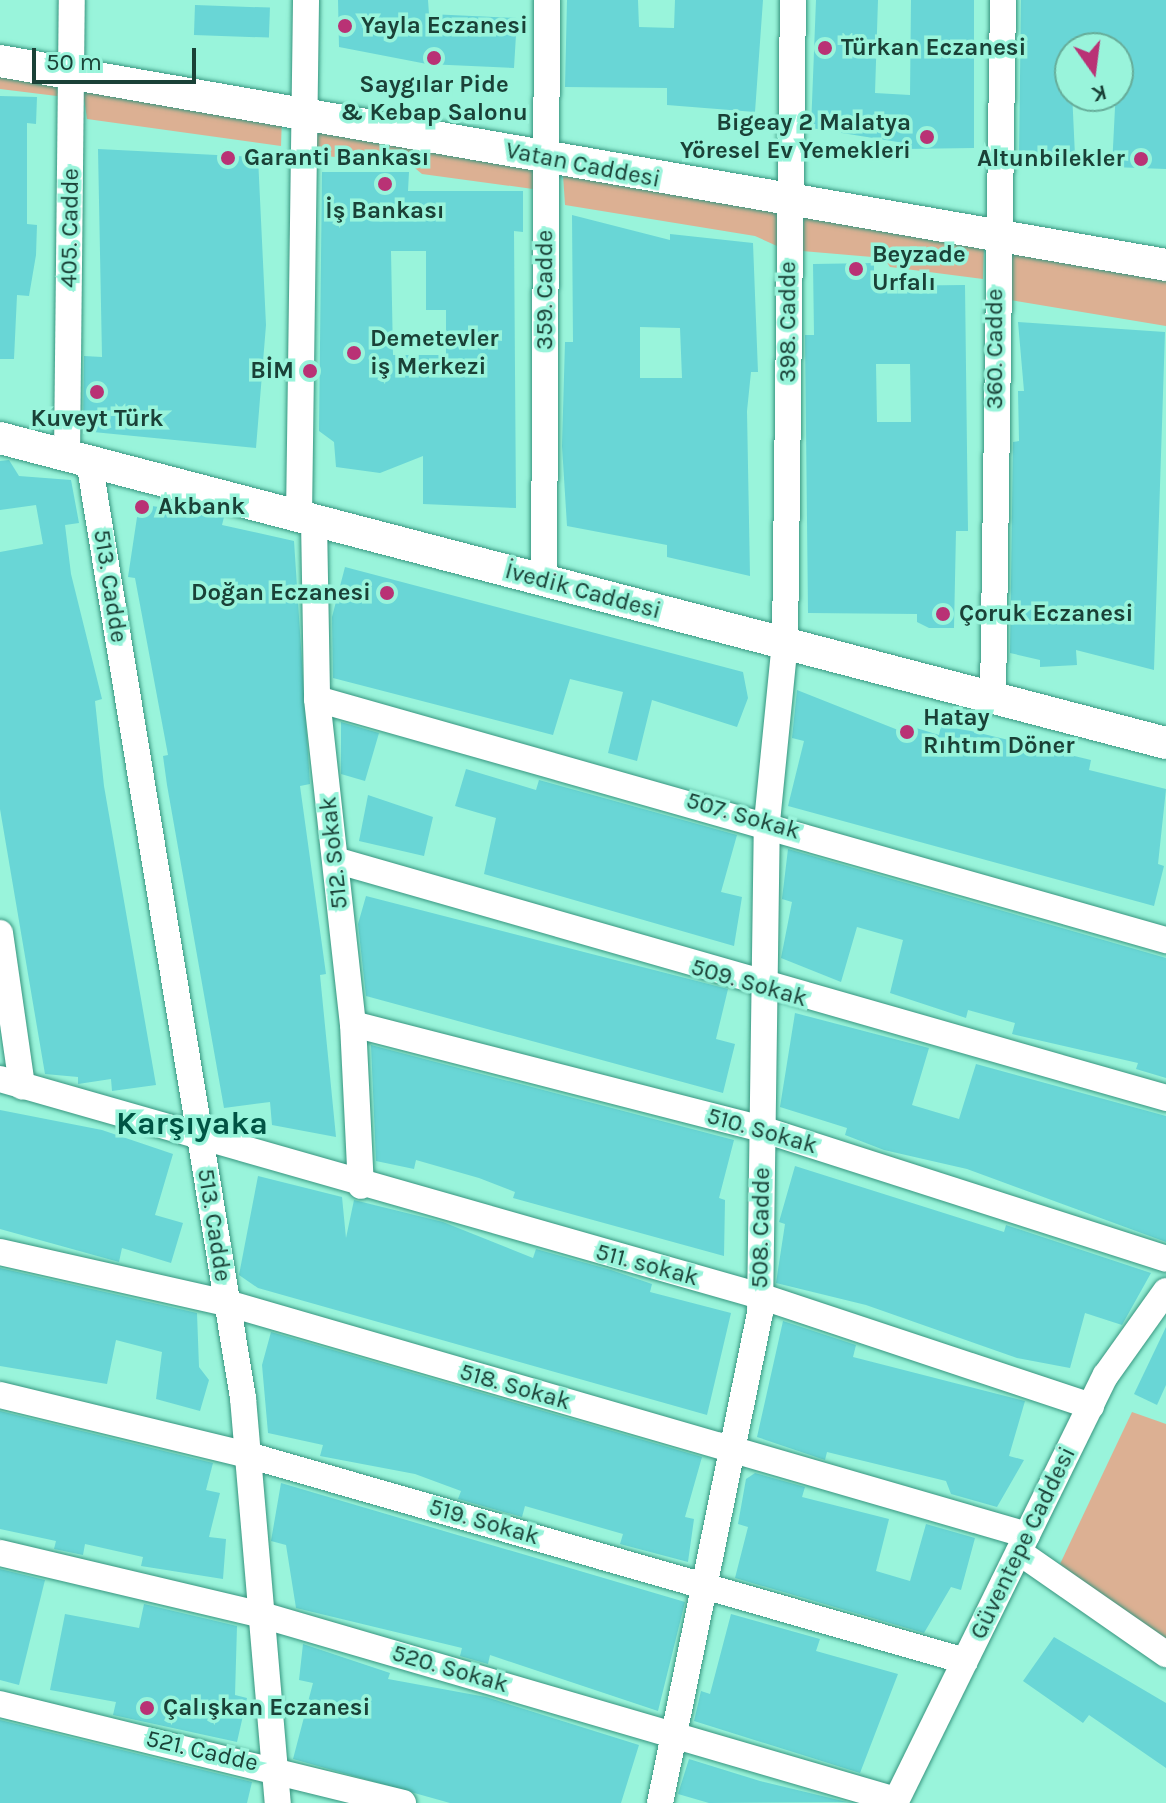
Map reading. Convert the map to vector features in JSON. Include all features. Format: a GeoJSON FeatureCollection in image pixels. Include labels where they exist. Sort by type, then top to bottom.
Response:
{"type":"FeatureCollection","features":[{"type":"Feature","properties":{"kind":"main road","name":"Vatan Caddesi"},"geometry":{"type":"LineString","coordinates":[[0,61],[304,112],[789,203],[1166,265]]}},
{"type":"Feature","properties":{"kind":"main road","name":"İvedik Caddesi"},"geometry":{"type":"LineString","coordinates":[[0,438],[1166,743]]}},
{"type":"Feature","properties":{"kind":"street","name":"405. Cadde"},"geometry":{"type":"LineString","coordinates":[[72,0],[78,458]]}},
{"type":"Feature","properties":{"kind":"street","name":"512. Sokak"},"geometry":{"type":"LineString","coordinates":[[306,0],[306,519],[317,699],[353,1024],[361,1186]]}},
{"type":"Feature","properties":{"kind":"street","name":"359. Cadde"},"geometry":{"type":"LineString","coordinates":[[544,580],[547,0]]}},
{"type":"Feature","properties":{"kind":"street","name":"398. Cadde"},"geometry":{"type":"LineString","coordinates":[[785,643],[793,0]]}},
{"type":"Feature","properties":{"kind":"street","name":"360. Cadde"},"geometry":{"type":"LineString","coordinates":[[993,698],[996,235],[1003,0]]}},
{"type":"Feature","properties":{"kind":"street","name":"513. Cadde"},"geometry":{"type":"LineString","coordinates":[[78,458],[227,1303],[248,1455],[278,1803]]}},
{"type":"Feature","properties":{"kind":"street","name":"508. Cadde"},"geometry":{"type":"LineString","coordinates":[[660,1803],[678,1735],[737,1452],[760,1296],[767,822],[785,643]]}},
{"type":"Feature","properties":{"kind":"street","name":"507. Sokak"},"geometry":{"type":"LineString","coordinates":[[317,699],[767,822],[1166,940]]}},
{"type":"Feature","properties":{"kind":"street","name":"509. Sokak"},"geometry":{"type":"LineString","coordinates":[[335,860],[763,987],[1166,1098]]}},
{"type":"Feature","properties":{"kind":"street"},"geometry":{"type":"LineString","coordinates":[[0,933],[11,1082],[200,1137]]}},
{"type":"Feature","properties":{"kind":"street","name":"510. Sokak"},"geometry":{"type":"LineString","coordinates":[[353,1024],[762,1129],[1166,1259]]}},
{"type":"Feature","properties":{"kind":"street","name":"511. sokak"},"geometry":{"type":"LineString","coordinates":[[200,1137],[361,1186],[760,1296],[1091,1406]]}},
{"type":"Feature","properties":{"kind":"street","name":"518. Sokak"},"geometry":{"type":"LineString","coordinates":[[0,1252],[227,1303],[737,1452],[1023,1544],[1166,1654]]}},
{"type":"Feature","properties":{"kind":"street","name":"Güventepe Caddesi"},"geometry":{"type":"LineString","coordinates":[[895,1802],[1091,1406],[1166,1291]]}},
{"type":"Feature","properties":{"kind":"street","name":"519. Sokak"},"geometry":{"type":"LineString","coordinates":[[0,1395],[248,1455],[965,1661]]}},
{"type":"Feature","properties":{"kind":"street","name":"520. Sokak"},"geometry":{"type":"LineString","coordinates":[[0,1553],[262,1615],[678,1735],[895,1802]]}},
{"type":"Feature","properties":{"kind":"street","name":"521. Cadde"},"geometry":{"type":"LineString","coordinates":[[0,1704],[275,1768],[403,1803]]}},
{"type":"Feature","properties":{"kind":"shaded area"},"geometry":{"type":"Polygon","coordinates":[[[0,69],[61,81],[65,97],[0,89],[0,69]]]}},
{"type":"Feature","properties":{"kind":"shaded area"},"geometry":{"type":"Polygon","coordinates":[[[82,84],[282,116],[281,146],[87,119],[82,84]]]}},
{"type":"Feature","properties":{"kind":"shaded area"},"geometry":{"type":"Polygon","coordinates":[[[312,121],[533,167],[533,189],[422,174],[410,164],[314,155],[312,121]]]}},
{"type":"Feature","properties":{"kind":"shaded area"},"geometry":{"type":"Polygon","coordinates":[[[563,175],[778,211],[777,246],[755,236],[565,205],[563,175]]]}},
{"type":"Feature","properties":{"kind":"shaded area"},"geometry":{"type":"Polygon","coordinates":[[[804,213],[984,246],[983,279],[890,267],[884,258],[802,251],[804,213]]]}},
{"type":"Feature","properties":{"kind":"shaded area"},"geometry":{"type":"Polygon","coordinates":[[[1007,249],[1166,278],[1166,326],[1010,300],[1007,249]]]}},
{"type":"Feature","properties":{"kind":"shaded area"},"geometry":{"type":"Polygon","coordinates":[[[1132,1412],[1166,1424],[1166,1643],[1060,1564],[1132,1412]]]}},
{"type":"Feature","properties":{"kind":"building"},"geometry":{"type":"Polygon","coordinates":[[[338,0],[428,0],[429,14],[517,18],[514,68],[427,64],[339,47],[338,0]]]}},
{"type":"Feature","properties":{"kind":"building"},"geometry":{"type":"Polygon","coordinates":[[[567,0],[638,0],[639,27],[674,28],[675,0],[763,0],[755,112],[667,105],[667,88],[565,87],[567,0]]]}},
{"type":"Feature","properties":{"kind":"building"},"geometry":{"type":"Polygon","coordinates":[[[816,0],[878,0],[875,93],[910,95],[911,0],[974,0],[974,148],[904,149],[904,143],[811,128],[816,0]]]}},
{"type":"Feature","properties":{"kind":"building"},"geometry":{"type":"Polygon","coordinates":[[[1021,0],[1166,0],[1166,169],[1112,167],[1115,112],[1134,112],[1134,32],[1054,32],[1054,112],[1073,112],[1075,156],[1019,155],[1021,0]]]}},
{"type":"Feature","properties":{"kind":"building"},"geometry":{"type":"Polygon","coordinates":[[[195,5],[270,8],[269,38],[194,35],[195,5]]]}},
{"type":"Feature","properties":{"kind":"building"},"geometry":{"type":"Polygon","coordinates":[[[0,96],[37,97],[36,124],[27,123],[27,224],[37,225],[36,255],[29,296],[17,295],[14,359],[0,359],[0,96]]]}},
{"type":"Feature","properties":{"kind":"building"},"geometry":{"type":"Polygon","coordinates":[[[98,149],[258,157],[266,325],[256,448],[83,431],[84,356],[102,357],[98,149]]]}},
{"type":"Feature","properties":{"kind":"building"},"geometry":{"type":"Polygon","coordinates":[[[322,172],[409,172],[408,191],[523,191],[523,232],[514,231],[516,508],[423,504],[423,456],[380,473],[336,467],[334,442],[319,431],[322,172]],[[391,251],[393,355],[446,355],[446,310],[426,310],[426,251],[391,251]]]}},
{"type":"Feature","properties":{"kind":"building"},"geometry":{"type":"Polygon","coordinates":[[[572,215],[670,240],[670,234],[753,243],[758,372],[751,372],[747,411],[750,576],[667,557],[667,545],[567,526],[562,446],[565,342],[573,342],[572,215]],[[640,327],[640,378],[682,378],[680,328],[640,327]]]}},
{"type":"Feature","properties":{"kind":"building"},"geometry":{"type":"Polygon","coordinates":[[[874,263],[874,286],[965,285],[968,531],[956,531],[954,628],[929,628],[917,622],[917,614],[808,613],[805,335],[814,335],[813,264],[874,263]],[[876,364],[877,422],[911,422],[910,364],[876,364]]]}},
{"type":"Feature","properties":{"kind":"building"},"geometry":{"type":"Polygon","coordinates":[[[1018,322],[1165,332],[1154,670],[1076,650],[1077,665],[1040,667],[1040,660],[1010,653],[1013,442],[1019,441],[1018,391],[1024,391],[1018,322]]]}},
{"type":"Feature","properties":{"kind":"building"},"geometry":{"type":"Polygon","coordinates":[[[9,460],[19,476],[71,480],[79,523],[65,525],[71,574],[102,699],[95,701],[104,786],[156,1085],[112,1091],[111,1079],[78,1084],[78,1077],[45,1074],[0,809],[0,552],[43,544],[36,505],[0,510],[0,461],[9,460]]]}},
{"type":"Feature","properties":{"kind":"building"},"geometry":{"type":"Polygon","coordinates":[[[139,504],[224,517],[222,525],[294,541],[310,784],[300,786],[326,974],[320,975],[336,1137],[272,1125],[270,1102],[224,1108],[167,785],[163,756],[168,755],[135,578],[128,577],[139,504]]]}},
{"type":"Feature","properties":{"kind":"building"},"geometry":{"type":"Polygon","coordinates":[[[345,567],[743,672],[748,698],[737,727],[652,700],[637,761],[608,753],[623,692],[570,679],[553,735],[333,678],[332,617],[345,567]]]}},
{"type":"Feature","properties":{"kind":"building"},"geometry":{"type":"Polygon","coordinates":[[[797,690],[898,730],[900,723],[939,735],[941,726],[971,731],[1091,760],[1089,770],[1166,789],[1158,864],[1164,866],[1154,906],[788,806],[804,741],[792,738],[797,690]]]}},
{"type":"Feature","properties":{"kind":"building"},"geometry":{"type":"Polygon","coordinates":[[[341,722],[379,733],[365,781],[341,774],[341,722]]]}},
{"type":"Feature","properties":{"kind":"building"},"geometry":{"type":"Polygon","coordinates":[[[466,769],[536,790],[539,780],[737,835],[721,892],[742,897],[734,946],[484,874],[496,818],[455,806],[466,769]]]}},
{"type":"Feature","properties":{"kind":"building"},"geometry":{"type":"Polygon","coordinates":[[[368,795],[433,817],[424,856],[359,841],[368,795]]]}},
{"type":"Feature","properties":{"kind":"building"},"geometry":{"type":"Polygon","coordinates":[[[788,849],[1166,958],[1166,1078],[1136,1069],[1138,1063],[1012,1034],[1015,1023],[968,1010],[966,1018],[890,993],[903,940],[857,927],[841,982],[781,958],[792,902],[782,899],[788,849]]]}},
{"type":"Feature","properties":{"kind":"building"},"geometry":{"type":"Polygon","coordinates":[[[366,896],[728,989],[716,1039],[735,1044],[723,1093],[366,996],[358,924],[366,896]]]}},
{"type":"Feature","properties":{"kind":"building"},"geometry":{"type":"Polygon","coordinates":[[[795,1013],[929,1048],[912,1105],[959,1119],[976,1064],[1166,1116],[1166,1242],[967,1169],[884,1150],[845,1135],[847,1128],[780,1107],[795,1013]]]}},
{"type":"Feature","properties":{"kind":"building"},"geometry":{"type":"Polygon","coordinates":[[[371,1045],[734,1140],[719,1198],[725,1200],[724,1256],[513,1198],[515,1192],[416,1160],[414,1169],[376,1161],[371,1045]]]}},
{"type":"Feature","properties":{"kind":"building"},"geometry":{"type":"Polygon","coordinates":[[[0,1110],[102,1130],[173,1154],[155,1215],[183,1223],[171,1263],[122,1248],[119,1262],[0,1229],[0,1110]]]}},
{"type":"Feature","properties":{"kind":"building"},"geometry":{"type":"Polygon","coordinates":[[[795,1166],[1004,1232],[1006,1225],[1151,1273],[1122,1325],[1085,1313],[1070,1368],[1017,1358],[866,1305],[776,1283],[785,1224],[779,1222],[795,1166]]]}},
{"type":"Feature","properties":{"kind":"building"},"geometry":{"type":"Polygon","coordinates":[[[258,1176],[342,1197],[346,1238],[354,1200],[443,1222],[533,1258],[536,1249],[611,1270],[652,1284],[650,1292],[731,1313],[707,1415],[258,1288],[239,1275],[258,1176]]]}},
{"type":"Feature","properties":{"kind":"building"},"geometry":{"type":"Polygon","coordinates":[[[0,1268],[197,1313],[199,1367],[209,1380],[200,1411],[156,1399],[162,1352],[116,1340],[107,1384],[0,1366],[0,1268]]]}},
{"type":"Feature","properties":{"kind":"building"},"geometry":{"type":"Polygon","coordinates":[[[783,1321],[856,1345],[853,1357],[1025,1401],[1009,1456],[1024,1460],[997,1507],[951,1494],[946,1481],[827,1452],[825,1460],[757,1437],[783,1321]]]}},
{"type":"Feature","properties":{"kind":"building"},"geometry":{"type":"Polygon","coordinates":[[[1166,1327],[1166,1385],[1157,1405],[1134,1394],[1166,1327]]]}},
{"type":"Feature","properties":{"kind":"building"},"geometry":{"type":"Polygon","coordinates":[[[271,1332],[702,1457],[685,1517],[694,1519],[688,1562],[620,1544],[623,1534],[525,1506],[522,1517],[458,1499],[461,1491],[415,1474],[320,1456],[323,1445],[268,1433],[262,1365],[271,1332]]]}},
{"type":"Feature","properties":{"kind":"building"},"geometry":{"type":"Polygon","coordinates":[[[0,1411],[213,1463],[206,1490],[220,1493],[209,1537],[226,1539],[223,1579],[141,1566],[143,1557],[85,1544],[83,1555],[54,1549],[56,1541],[0,1529],[0,1411]]]}},
{"type":"Feature","properties":{"kind":"building"},"geometry":{"type":"Polygon","coordinates":[[[755,1473],[805,1487],[802,1497],[889,1519],[876,1571],[910,1581],[926,1524],[975,1538],[961,1590],[951,1587],[924,1633],[735,1578],[748,1527],[738,1524],[746,1479],[755,1473]]]}},
{"type":"Feature","properties":{"kind":"building"},"geometry":{"type":"Polygon","coordinates":[[[281,1483],[685,1602],[658,1711],[490,1655],[488,1664],[460,1656],[462,1648],[296,1608],[286,1545],[271,1541],[281,1483]]]}},
{"type":"Feature","properties":{"kind":"building"},"geometry":{"type":"Polygon","coordinates":[[[0,1569],[45,1580],[19,1685],[0,1680],[0,1569]]]}},
{"type":"Feature","properties":{"kind":"building"},"geometry":{"type":"Polygon","coordinates":[[[144,1604],[237,1626],[235,1695],[247,1698],[237,1742],[113,1715],[116,1702],[50,1690],[65,1614],[139,1628],[144,1604]]]}},
{"type":"Feature","properties":{"kind":"building"},"geometry":{"type":"Polygon","coordinates":[[[731,1614],[820,1639],[816,1651],[898,1674],[860,1773],[694,1721],[701,1691],[710,1694],[731,1614]]]}},
{"type":"Feature","properties":{"kind":"building"},"geometry":{"type":"Polygon","coordinates":[[[1054,1637],[1166,1703],[1166,1768],[1089,1715],[1083,1723],[1023,1681],[1054,1637]]]}},
{"type":"Feature","properties":{"kind":"building"},"geometry":{"type":"Polygon","coordinates":[[[303,1644],[390,1673],[388,1679],[486,1697],[639,1745],[621,1803],[450,1803],[293,1759],[313,1683],[299,1680],[303,1644]]]}},
{"type":"Feature","properties":{"kind":"building"},"geometry":{"type":"Polygon","coordinates":[[[0,1720],[252,1782],[247,1803],[0,1803],[0,1720]]]}},
{"type":"Feature","properties":{"kind":"building"},"geometry":{"type":"Polygon","coordinates":[[[689,1759],[760,1781],[847,1802],[709,1803],[678,1794],[689,1759]]]}},
{"type":"Feature","properties":{"kind":"place","name":"Yayla Eczanesi"},"geometry":{"type":"Point","coordinates":[345,26]}},
{"type":"Feature","properties":{"kind":"place","name":"Türkan Eczanesi"},"geometry":{"type":"Point","coordinates":[825,48]}},
{"type":"Feature","properties":{"kind":"place","name":"Saygılar Pide & Kebap Salonu"},"geometry":{"type":"Point","coordinates":[434,58]}},
{"type":"Feature","properties":{"kind":"place","name":"Bigeay 2 Malatya Yöresel Ev Yemekleri"},"geometry":{"type":"Point","coordinates":[927,137]}},
{"type":"Feature","properties":{"kind":"place","name":"Garanti Bankası"},"geometry":{"type":"Point","coordinates":[228,158]}},
{"type":"Feature","properties":{"kind":"place","name":"Altunbilekler"},"geometry":{"type":"Point","coordinates":[1141,159]}},
{"type":"Feature","properties":{"kind":"place","name":"İş Bankası"},"geometry":{"type":"Point","coordinates":[385,184]}},
{"type":"Feature","properties":{"kind":"place","name":"Beyzade Urfalı"},"geometry":{"type":"Point","coordinates":[856,269]}},
{"type":"Feature","properties":{"kind":"place","name":"Demetevler iş Merkezi"},"geometry":{"type":"Point","coordinates":[354,353]}},
{"type":"Feature","properties":{"kind":"place","name":"BİM"},"geometry":{"type":"Point","coordinates":[310,371]}},
{"type":"Feature","properties":{"kind":"place","name":"Kuveyt Türk"},"geometry":{"type":"Point","coordinates":[97,392]}},
{"type":"Feature","properties":{"kind":"place","name":"Akbank"},"geometry":{"type":"Point","coordinates":[142,507]}},
{"type":"Feature","properties":{"kind":"place","name":"Doğan Eczanesi"},"geometry":{"type":"Point","coordinates":[387,593]}},
{"type":"Feature","properties":{"kind":"place","name":"Çoruk Eczanesi"},"geometry":{"type":"Point","coordinates":[943,614]}},
{"type":"Feature","properties":{"kind":"place","name":"Hatay Rıhtım Döner"},"geometry":{"type":"Point","coordinates":[907,732]}},
{"type":"Feature","properties":{"kind":"place","name":"Çalışkan Eczanesi"},"geometry":{"type":"Point","coordinates":[147,1708]}},
{"type":"Feature","properties":{"kind":"district","name":"Karşıyaka"},"geometry":{"type":"Point","coordinates":[192,1124]}}]}
